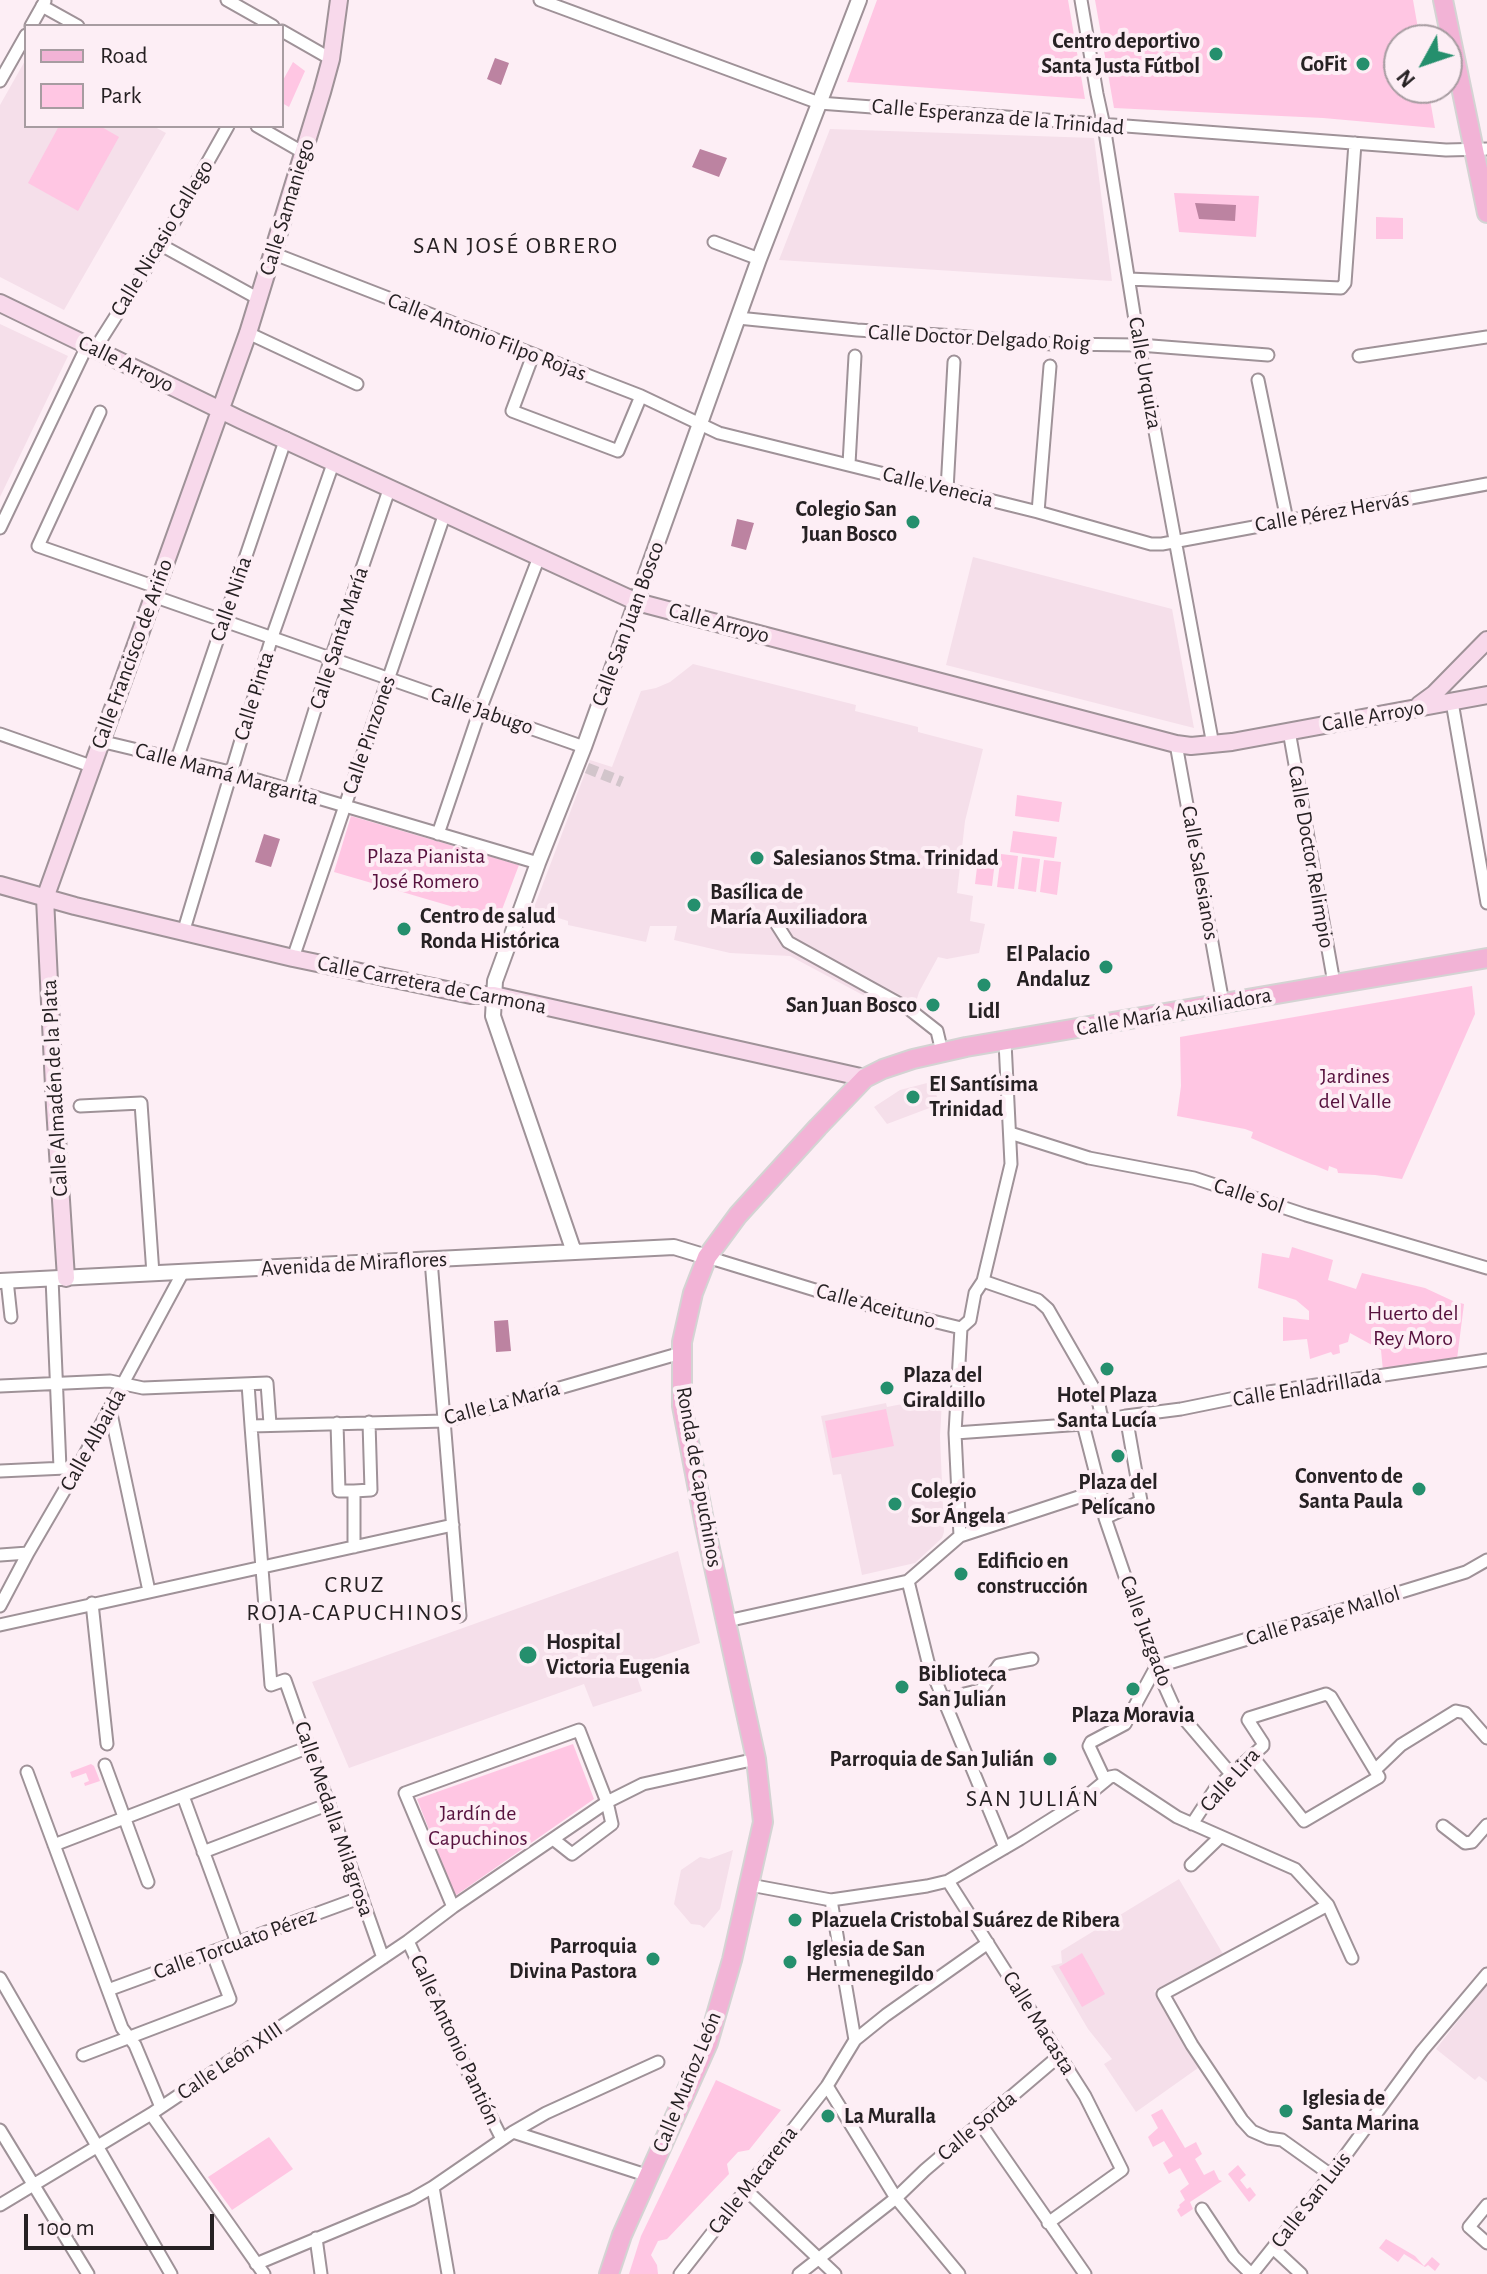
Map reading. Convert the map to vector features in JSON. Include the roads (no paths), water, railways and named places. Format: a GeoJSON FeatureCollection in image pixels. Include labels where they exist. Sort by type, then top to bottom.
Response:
{"type":"FeatureCollection","features":[{"type":"Feature","properties":{"kind":"main road","name":"Calle Samaniego"},"geometry":{"type":"LineString","coordinates":[[220,410],[248,333],[304,153],[331,59],[339,0]]}},
{"type":"Feature","properties":{"kind":"main road"},"geometry":{"type":"LineString","coordinates":[[1443,0],[1480,149],[1487,213]]}},
{"type":"Feature","properties":{"kind":"main road","name":"Calle Arroyo"},"geometry":{"type":"LineString","coordinates":[[0,303],[220,410],[637,602],[1176,744],[1213,745],[1487,695]]}},
{"type":"Feature","properties":{"kind":"main road","name":"Calle Francisco de Ariño"},"geometry":{"type":"LineString","coordinates":[[45,898],[220,410]]}},
{"type":"Feature","properties":{"kind":"main road"},"geometry":{"type":"LineString","coordinates":[[1409,710],[1434,694],[1487,640]]}},
{"type":"Feature","properties":{"kind":"main road","name":"Calle Carretera de Carmona"},"geometry":{"type":"LineString","coordinates":[[0,885],[293,958],[471,995],[494,995],[857,1076]]}},
{"type":"Feature","properties":{"kind":"main road","name":"Calle Almadén de la Plata"},"geometry":{"type":"LineString","coordinates":[[45,898],[59,1278]]}},
{"type":"Feature","properties":{"kind":"main road","name":"Calle María Auxiliadora"},"geometry":{"type":"LineString","coordinates":[[857,1076],[942,1052],[1487,958]]}},
{"type":"Feature","properties":{"kind":"main road","name":"Ronda de Capuchinos"},"geometry":{"type":"LineString","coordinates":[[750,1885],[763,1822],[756,1759],[682,1406],[681,1353],[693,1293],[707,1257],[738,1215],[857,1076]]}},
{"type":"Feature","properties":{"kind":"main road","name":"Calle Muñoz León"},"geometry":{"type":"LineString","coordinates":[[606,2273],[708,2043],[750,1885]]}},
{"type":"Feature","properties":{"kind":"street"},"geometry":{"type":"LineString","coordinates":[[227,0],[269,24]]}},
{"type":"Feature","properties":{"kind":"street","name":"Calle Esperanza de la Trinidad"},"geometry":{"type":"LineString","coordinates":[[540,0],[819,103],[1446,150],[1480,149]]}},
{"type":"Feature","properties":{"kind":"street","name":"Calle San Juan Bosco"},"geometry":{"type":"LineString","coordinates":[[574,1252],[493,1016],[495,981],[538,863],[582,766],[584,747],[759,259],[859,0]]}},
{"type":"Feature","properties":{"kind":"street","name":"Calle Urquiza"},"geometry":{"type":"LineString","coordinates":[[1081,0],[1139,345],[1213,745]]}},
{"type":"Feature","properties":{"kind":"street"},"geometry":{"type":"LineString","coordinates":[[32,24],[44,3],[75,24]]}},
{"type":"Feature","properties":{"kind":"street"},"geometry":{"type":"LineString","coordinates":[[284,32],[331,59]]}},
{"type":"Feature","properties":{"kind":"street"},"geometry":{"type":"LineString","coordinates":[[0,81],[24,39]]}},
{"type":"Feature","properties":{"kind":"street","name":"Calle Nicasio Gallego"},"geometry":{"type":"LineString","coordinates":[[0,528],[3,514],[91,348],[161,245],[227,128]]}},
{"type":"Feature","properties":{"kind":"street"},"geometry":{"type":"LineString","coordinates":[[260,128],[304,153]]}},
{"type":"Feature","properties":{"kind":"street"},"geometry":{"type":"LineString","coordinates":[[1129,279],[1341,288],[1345,283],[1355,143]]}},
{"type":"Feature","properties":{"kind":"street"},"geometry":{"type":"LineString","coordinates":[[714,242],[759,259]]}},
{"type":"Feature","properties":{"kind":"street"},"geometry":{"type":"LineString","coordinates":[[161,245],[259,299]]}},
{"type":"Feature","properties":{"kind":"street","name":"Calle Antonio Filpo Rojas"},"geometry":{"type":"LineString","coordinates":[[272,253],[641,396],[700,423]]}},
{"type":"Feature","properties":{"kind":"street","name":"Calle Doctor Delgado Roig"},"geometry":{"type":"LineString","coordinates":[[738,318],[1052,344],[1139,345],[1268,355]]}},
{"type":"Feature","properties":{"kind":"street"},"geometry":{"type":"LineString","coordinates":[[248,333],[357,384]]}},
{"type":"Feature","properties":{"kind":"street"},"geometry":{"type":"LineString","coordinates":[[1359,356],[1487,337]]}},
{"type":"Feature","properties":{"kind":"street"},"geometry":{"type":"LineString","coordinates":[[533,355],[512,411],[618,451],[641,396]]}},
{"type":"Feature","properties":{"kind":"street"},"geometry":{"type":"LineString","coordinates":[[849,464],[855,356]]}},
{"type":"Feature","properties":{"kind":"street"},"geometry":{"type":"LineString","coordinates":[[947,490],[954,362]]}},
{"type":"Feature","properties":{"kind":"street"},"geometry":{"type":"LineString","coordinates":[[1038,512],[1050,366]]}},
{"type":"Feature","properties":{"kind":"street"},"geometry":{"type":"LineString","coordinates":[[1258,380],[1287,520]]}},
{"type":"Feature","properties":{"kind":"street","name":"Calle Jabugo"},"geometry":{"type":"LineString","coordinates":[[100,412],[38,546],[223,620],[584,747]]}},
{"type":"Feature","properties":{"kind":"street","name":"Calle Venecia"},"geometry":{"type":"LineString","coordinates":[[700,423],[719,433],[1038,512],[1151,544],[1176,541]]}},
{"type":"Feature","properties":{"kind":"street","name":"Calle Niña"},"geometry":{"type":"LineString","coordinates":[[177,759],[286,438]]}},
{"type":"Feature","properties":{"kind":"street","name":"Calle Pinta"},"geometry":{"type":"LineString","coordinates":[[183,933],[272,637],[334,461]]}},
{"type":"Feature","properties":{"kind":"street","name":"Calle Pérez Hervás"},"geometry":{"type":"LineString","coordinates":[[1176,541],[1487,484]]}},
{"type":"Feature","properties":{"kind":"street","name":"Calle Santa María"},"geometry":{"type":"LineString","coordinates":[[290,790],[331,658],[390,487]]}},
{"type":"Feature","properties":{"kind":"street","name":"Calle Pinzones"},"geometry":{"type":"LineString","coordinates":[[293,958],[445,513]]}},
{"type":"Feature","properties":{"kind":"street"},"geometry":{"type":"LineString","coordinates":[[438,834],[480,710],[539,557]]}},
{"type":"Feature","properties":{"kind":"street"},"geometry":{"type":"LineString","coordinates":[[1459,669],[1455,679],[1487,903]]}},
{"type":"Feature","properties":{"kind":"street","name":"Calle Doctor Relimpio"},"geometry":{"type":"LineString","coordinates":[[1289,731],[1334,983]]}},
{"type":"Feature","properties":{"kind":"street"},"geometry":{"type":"LineString","coordinates":[[0,734],[91,766]]}},
{"type":"Feature","properties":{"kind":"street","name":"Calle Mamá Margarita"},"geometry":{"type":"LineString","coordinates":[[100,741],[230,772],[538,863]]}},
{"type":"Feature","properties":{"kind":"street","name":"Calle Salesianos"},"geometry":{"type":"LineString","coordinates":[[1176,744],[1223,1003]]}},
{"type":"Feature","properties":{"kind":"street"},"geometry":{"type":"LineString","coordinates":[[774,920],[788,942],[909,1009],[937,1031],[942,1052]]}},
{"type":"Feature","properties":{"kind":"street"},"geometry":{"type":"LineString","coordinates":[[960,1536],[955,1433],[961,1328],[970,1320],[975,1293],[983,1281],[1011,1164],[1005,1042]]}},
{"type":"Feature","properties":{"kind":"street"},"geometry":{"type":"LineString","coordinates":[[80,1106],[141,1103],[153,1274]]}},
{"type":"Feature","properties":{"kind":"street","name":"Calle Sol"},"geometry":{"type":"LineString","coordinates":[[1010,1133],[1089,1158],[1194,1178],[1306,1215],[1487,1268]]}},
{"type":"Feature","properties":{"kind":"street","name":"Avenida de Miraflores"},"geometry":{"type":"LineString","coordinates":[[4,1281],[674,1247],[707,1257]]}},
{"type":"Feature","properties":{"kind":"street","name":"Calle Aceituno"},"geometry":{"type":"LineString","coordinates":[[707,1257],[851,1301],[961,1328]]}},
{"type":"Feature","properties":{"kind":"street"},"geometry":{"type":"LineString","coordinates":[[431,1260],[460,1616]]}},
{"type":"Feature","properties":{"kind":"street","name":"Calle Albaida"},"geometry":{"type":"LineString","coordinates":[[0,1606],[183,1272]]}},
{"type":"Feature","properties":{"kind":"street"},"geometry":{"type":"LineString","coordinates":[[59,1278],[56,1383],[60,1468]]}},
{"type":"Feature","properties":{"kind":"street"},"geometry":{"type":"LineString","coordinates":[[4,1281],[11,1317]]}},
{"type":"Feature","properties":{"kind":"street"},"geometry":{"type":"LineString","coordinates":[[983,1281],[1038,1300],[1048,1309],[1097,1394],[1102,1420]]}},
{"type":"Feature","properties":{"kind":"street","name":"Calle La María"},"geometry":{"type":"LineString","coordinates":[[251,1426],[445,1421],[681,1353]]}},
{"type":"Feature","properties":{"kind":"street","name":"Calle Enladrillada"},"geometry":{"type":"LineString","coordinates":[[1126,1416],[1487,1360]]}},
{"type":"Feature","properties":{"kind":"street"},"geometry":{"type":"LineString","coordinates":[[0,1386],[110,1381],[143,1388],[267,1383],[270,1424]]}},
{"type":"Feature","properties":{"kind":"street"},"geometry":{"type":"LineString","coordinates":[[248,1384],[260,1567]]}},
{"type":"Feature","properties":{"kind":"street"},"geometry":{"type":"LineString","coordinates":[[110,1409],[149,1591]]}},
{"type":"Feature","properties":{"kind":"street"},"geometry":{"type":"LineString","coordinates":[[955,1433],[1083,1424],[1126,1416],[1141,1501],[1105,1518],[1083,1424]]}},
{"type":"Feature","properties":{"kind":"street"},"geometry":{"type":"LineString","coordinates":[[337,1423],[339,1491],[354,1491],[371,1490],[369,1422]]}},
{"type":"Feature","properties":{"kind":"street"},"geometry":{"type":"LineString","coordinates":[[0,1471],[78,1467]]}},
{"type":"Feature","properties":{"kind":"street"},"geometry":{"type":"LineString","coordinates":[[727,1621],[908,1581],[960,1536],[1100,1490]]}},
{"type":"Feature","properties":{"kind":"street"},"geometry":{"type":"LineString","coordinates":[[354,1491],[354,1547]]}},
{"type":"Feature","properties":{"kind":"street","name":"Calle Juzgado"},"geometry":{"type":"LineString","coordinates":[[1105,1518],[1156,1667],[1174,1707],[1231,1774]]}},
{"type":"Feature","properties":{"kind":"street"},"geometry":{"type":"LineString","coordinates":[[0,1625],[453,1525]]}},
{"type":"Feature","properties":{"kind":"street"},"geometry":{"type":"LineString","coordinates":[[0,1555],[28,1553]]}},
{"type":"Feature","properties":{"kind":"street","name":"Calle Pasaje Mallol"},"geometry":{"type":"LineString","coordinates":[[1156,1667],[1466,1572],[1487,1560]]}},
{"type":"Feature","properties":{"kind":"street","name":"Calle Medalla Milagrosa"},"geometry":{"type":"LineString","coordinates":[[260,1567],[271,1685],[285,1680],[383,1958]]}},
{"type":"Feature","properties":{"kind":"street"},"geometry":{"type":"LineString","coordinates":[[908,1581],[928,1662],[1005,1848]]}},
{"type":"Feature","properties":{"kind":"street"},"geometry":{"type":"LineString","coordinates":[[92,1603],[107,1744]]}},
{"type":"Feature","properties":{"kind":"street"},"geometry":{"type":"LineString","coordinates":[[943,1699],[981,1690],[999,1665],[1032,1659]]}},
{"type":"Feature","properties":{"kind":"street"},"geometry":{"type":"LineString","coordinates":[[1105,1780],[1090,1751],[1091,1742],[1125,1724],[1156,1667]]}},
{"type":"Feature","properties":{"kind":"street","name":"Calle Lira"},"geometry":{"type":"LineString","coordinates":[[1192,1824],[1215,1789],[1263,1746],[1249,1718],[1326,1694],[1331,1697],[1375,1770]]}},
{"type":"Feature","properties":{"kind":"street"},"geometry":{"type":"LineString","coordinates":[[1252,1756],[1304,1821],[1378,1779],[1375,1770],[1401,1745],[1456,1711],[1465,1713],[1486,1736]]}},
{"type":"Feature","properties":{"kind":"street"},"geometry":{"type":"LineString","coordinates":[[453,1907],[405,1793],[579,1730],[607,1802],[612,1824],[572,1854],[553,1839]]}},
{"type":"Feature","properties":{"kind":"street"},"geometry":{"type":"LineString","coordinates":[[54,1845],[309,1747]]}},
{"type":"Feature","properties":{"kind":"street","name":"Calle León XIII"},"geometry":{"type":"LineString","coordinates":[[0,2205],[156,2111],[607,1802],[643,1784],[756,1759]]}},
{"type":"Feature","properties":{"kind":"street"},"geometry":{"type":"LineString","coordinates":[[105,1765],[148,1882]]}},
{"type":"Feature","properties":{"kind":"street"},"geometry":{"type":"LineString","coordinates":[[27,1772],[122,2028],[135,2045],[156,2111],[264,2274]]}},
{"type":"Feature","properties":{"kind":"street"},"geometry":{"type":"LineString","coordinates":[[750,1885],[831,1900],[948,1881],[1082,1800],[1105,1780],[1115,1776],[1155,1804],[1192,1824],[1295,1869],[1328,1905],[1352,1958]]}},
{"type":"Feature","properties":{"kind":"street"},"geometry":{"type":"LineString","coordinates":[[183,1796],[237,1943]]}},
{"type":"Feature","properties":{"kind":"street"},"geometry":{"type":"LineString","coordinates":[[203,1852],[329,1804]]}},
{"type":"Feature","properties":{"kind":"street"},"geometry":{"type":"LineString","coordinates":[[1443,1826],[1465,1843],[1472,1842],[1487,1825]]}},
{"type":"Feature","properties":{"kind":"street"},"geometry":{"type":"LineString","coordinates":[[1191,1865],[1220,1837]]}},
{"type":"Feature","properties":{"kind":"street","name":"Calle Macasta"},"geometry":{"type":"LineString","coordinates":[[948,1881],[1085,2096],[1122,2170],[1048,2223]]}},
{"type":"Feature","properties":{"kind":"street","name":"Calle Torcuato Pérez"},"geometry":{"type":"LineString","coordinates":[[108,1990],[362,1897]]}},
{"type":"Feature","properties":{"kind":"street"},"geometry":{"type":"LineString","coordinates":[[831,1900],[855,2040]]}},
{"type":"Feature","properties":{"kind":"street"},"geometry":{"type":"LineString","coordinates":[[1328,1905],[1163,1994],[1199,2055],[1252,2131],[1282,2140],[1331,2175]]}},
{"type":"Feature","properties":{"kind":"street","name":"Calle Antonio Pantión"},"geometry":{"type":"LineString","coordinates":[[408,1941],[502,2139]]}},
{"type":"Feature","properties":{"kind":"street","name":"Calle Macarena"},"geometry":{"type":"LineString","coordinates":[[680,2274],[827,2086],[855,2040],[988,1943]]}},
{"type":"Feature","properties":{"kind":"street"},"geometry":{"type":"LineString","coordinates":[[83,2055],[230,1999],[212,1952]]}},
{"type":"Feature","properties":{"kind":"street","name":"Calle San Luis"},"geometry":{"type":"LineString","coordinates":[[1251,2274],[1331,2175],[1422,2051],[1487,1974]]}},
{"type":"Feature","properties":{"kind":"street"},"geometry":{"type":"LineString","coordinates":[[0,1978],[171,2274]]}},
{"type":"Feature","properties":{"kind":"street","name":"Calle Sorda"},"geometry":{"type":"LineString","coordinates":[[799,2274],[896,2198],[1059,2056]]}},
{"type":"Feature","properties":{"kind":"street"},"geometry":{"type":"LineString","coordinates":[[256,2264],[412,2199],[546,2113],[658,2062]]}},
{"type":"Feature","properties":{"kind":"street"},"geometry":{"type":"LineString","coordinates":[[827,2086],[896,2198],[959,2274]]}},
{"type":"Feature","properties":{"kind":"street"},"geometry":{"type":"LineString","coordinates":[[980,2123],[1085,2274]]}},
{"type":"Feature","properties":{"kind":"street"},"geometry":{"type":"LineString","coordinates":[[0,2130],[88,2274]]}},
{"type":"Feature","properties":{"kind":"street"},"geometry":{"type":"LineString","coordinates":[[513,2132],[649,2176]]}},
{"type":"Feature","properties":{"kind":"street"},"geometry":{"type":"LineString","coordinates":[[433,2187],[448,2274]]}},
{"type":"Feature","properties":{"kind":"street"},"geometry":{"type":"LineString","coordinates":[[745,2189],[835,2274]]}},
{"type":"Feature","properties":{"kind":"street"},"geometry":{"type":"LineString","coordinates":[[1487,2205],[1469,2227],[1487,2243]]}},
{"type":"Feature","properties":{"kind":"street"},"geometry":{"type":"LineString","coordinates":[[1202,2209],[1228,2249],[1251,2274]]}},
{"type":"Feature","properties":{"kind":"street"},"geometry":{"type":"LineString","coordinates":[[316,2238],[321,2274]]}},
{"type":"Feature","properties":{"kind":"street"},"geometry":{"type":"LineString","coordinates":[[1273,2248],[1301,2274]]}},
{"type":"Feature","properties":{"kind":"tunnel"},"geometry":{"type":"LineString","coordinates":[[587,768],[622,782]]}},
{"type":"Feature","properties":{"kind":"place","name":"Centro deportivo Santa Justa Fútbol"},"geometry":{"type":"Point","coordinates":[1216,54]}},
{"type":"Feature","properties":{"kind":"place","name":"GoFit"},"geometry":{"type":"Point","coordinates":[1363,64]}},
{"type":"Feature","properties":{"kind":"place","name":"Colegio San Juan Bosco"},"geometry":{"type":"Point","coordinates":[913,522]}},
{"type":"Feature","properties":{"kind":"place","name":"Salesianos Stma. Trinidad"},"geometry":{"type":"Point","coordinates":[757,858]}},
{"type":"Feature","properties":{"kind":"place","name":"Basílica de María Auxiliadora"},"geometry":{"type":"Point","coordinates":[694,905]}},
{"type":"Feature","properties":{"kind":"place","name":"Centro de salud Ronda Histórica"},"geometry":{"type":"Point","coordinates":[404,929]}},
{"type":"Feature","properties":{"kind":"place","name":"El Palacio Andaluz"},"geometry":{"type":"Point","coordinates":[1106,967]}},
{"type":"Feature","properties":{"kind":"place","name":"Lidl"},"geometry":{"type":"Point","coordinates":[984,985]}},
{"type":"Feature","properties":{"kind":"place","name":"San Juan Bosco"},"geometry":{"type":"Point","coordinates":[933,1005]}},
{"type":"Feature","properties":{"kind":"place","name":"EI Santísima Trinidad"},"geometry":{"type":"Point","coordinates":[913,1097]}},
{"type":"Feature","properties":{"kind":"place","name":"Hotel Plaza Santa Lucía"},"geometry":{"type":"Point","coordinates":[1107,1369]}},
{"type":"Feature","properties":{"kind":"place","name":"Plaza del Giraldillo"},"geometry":{"type":"Point","coordinates":[887,1388]}},
{"type":"Feature","properties":{"kind":"place","name":"Plaza del Pelícano"},"geometry":{"type":"Point","coordinates":[1118,1456]}},
{"type":"Feature","properties":{"kind":"place","name":"Convento de Santa Paula"},"geometry":{"type":"Point","coordinates":[1419,1489]}},
{"type":"Feature","properties":{"kind":"place","name":"Colegio Sor Ángela"},"geometry":{"type":"Point","coordinates":[895,1504]}},
{"type":"Feature","properties":{"kind":"place","name":"Edificio en construcción"},"geometry":{"type":"Point","coordinates":[961,1574]}},
{"type":"Feature","properties":{"kind":"place","name":"Hospital Victoria Eugenia"},"geometry":{"type":"Point","coordinates":[528,1655]}},
{"type":"Feature","properties":{"kind":"place","name":"Biblioteca San Julian"},"geometry":{"type":"Point","coordinates":[902,1687]}},
{"type":"Feature","properties":{"kind":"place","name":"Plaza Moravia"},"geometry":{"type":"Point","coordinates":[1133,1689]}},
{"type":"Feature","properties":{"kind":"place","name":"Parroquia de San Julián"},"geometry":{"type":"Point","coordinates":[1050,1759]}},
{"type":"Feature","properties":{"kind":"place","name":"Plazuela Cristobal Suárez de Ribera"},"geometry":{"type":"Point","coordinates":[795,1920]}},
{"type":"Feature","properties":{"kind":"place","name":"Parroquia Divina Pastora"},"geometry":{"type":"Point","coordinates":[653,1959]}},
{"type":"Feature","properties":{"kind":"place","name":"Iglesia de San Hermenegildo"},"geometry":{"type":"Point","coordinates":[790,1962]}},
{"type":"Feature","properties":{"kind":"place","name":"Iglesia de Santa Marina"},"geometry":{"type":"Point","coordinates":[1286,2111]}},
{"type":"Feature","properties":{"kind":"place","name":"La Muralla"},"geometry":{"type":"Point","coordinates":[828,2116]}},
{"type":"Feature","properties":{"kind":"district","name":"SAN JOSÉ OBRERO"},"geometry":{"type":"Point","coordinates":[516,246]}},
{"type":"Feature","properties":{"kind":"district","name":"CRUZ ROJA-CAPUCHINOS"},"geometry":{"type":"Point","coordinates":[355,1599]}},
{"type":"Feature","properties":{"kind":"district","name":"SAN JULIÁN"},"geometry":{"type":"Point","coordinates":[1033,1799]}},
{"type":"Feature","properties":{"kind":"park label","name":"Plaza Pianista José Romero"},"geometry":{"type":"Point","coordinates":[426,868]}},
{"type":"Feature","properties":{"kind":"park label","name":"Jardines del Valle"},"geometry":{"type":"Point","coordinates":[1355,1088]}},
{"type":"Feature","properties":{"kind":"park label","name":"Huerto del Rey Moro"},"geometry":{"type":"Point","coordinates":[1413,1326]}},
{"type":"Feature","properties":{"kind":"park label","name":"Jardín de Capuchinos"},"geometry":{"type":"Point","coordinates":[478,1826]}}]}
